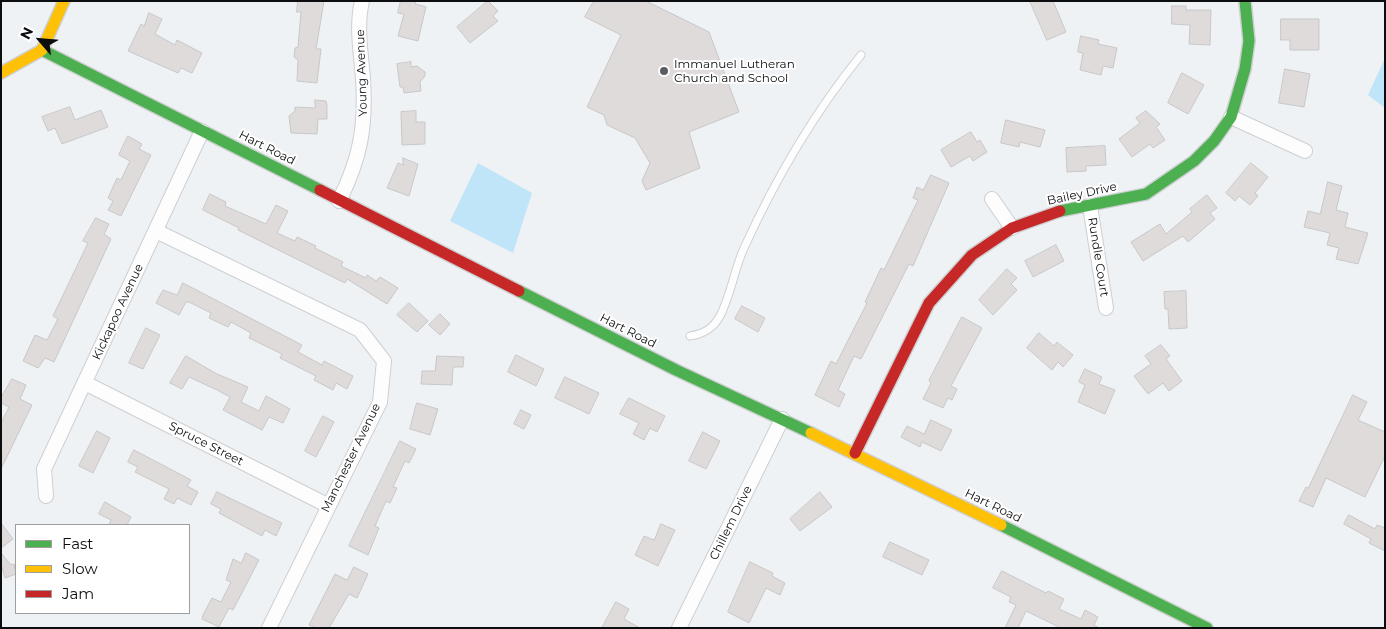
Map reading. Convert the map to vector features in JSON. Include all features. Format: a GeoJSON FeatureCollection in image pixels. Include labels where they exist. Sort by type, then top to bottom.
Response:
{"type":"FeatureCollection","features":[{"type":"Feature","properties":{"kind":"street"},"geometry":{"type":"LineString","coordinates":[[1,73],[42,50],[64,1]]}},
{"type":"Feature","properties":{"kind":"street","name":"Young Avenue"},"geometry":{"type":"LineString","coordinates":[[339,200],[359,154],[364,117],[359,41],[362,1]]}},
{"type":"Feature","properties":{"kind":"street","name":"Bailey Drive"},"geometry":{"type":"LineString","coordinates":[[855,453],[929,303],[972,254],[1012,228],[1058,211],[1146,194],[1194,161],[1214,141],[1230,116],[1240,92],[1248,41],[1245,1]]}},
{"type":"Feature","properties":{"kind":"street","name":"Hart Road"},"geometry":{"type":"LineString","coordinates":[[42,50],[668,366],[855,453],[1190,624],[1207,628]]}},
{"type":"Feature","properties":{"kind":"street"},"geometry":{"type":"LineString","coordinates":[[1230,116],[1305,151]]}},
{"type":"Feature","properties":{"kind":"street","name":"Kickapoo Avenue"},"geometry":{"type":"LineString","coordinates":[[46,496],[44,469],[202,131]]}},
{"type":"Feature","properties":{"kind":"street"},"geometry":{"type":"LineString","coordinates":[[992,199],[1012,228]]}},
{"type":"Feature","properties":{"kind":"street","name":"Rundle Court"},"geometry":{"type":"LineString","coordinates":[[1090,206],[1106,308]]}},
{"type":"Feature","properties":{"kind":"street","name":"Manchester Avenue"},"geometry":{"type":"LineString","coordinates":[[156,231],[360,330],[384,361],[380,402],[269,628]]}},
{"type":"Feature","properties":{"kind":"street","name":"Spruce Street"},"geometry":{"type":"LineString","coordinates":[[85,383],[328,505]]}},
{"type":"Feature","properties":{"kind":"street","name":"Chillem Drive"},"geometry":{"type":"LineString","coordinates":[[680,628],[782,419]]}},
{"type":"Feature","properties":{"kind":"lane"},"geometry":{"type":"LineString","coordinates":[[690,336],[702,334],[720,318],[744,247],[791,158],[840,81],[861,55]]}},
{"type":"Feature","properties":{"kind":"water"},"geometry":{"type":"Polygon","coordinates":[[[1385,58],[1385,108],[1368,95],[1385,58]]]}},
{"type":"Feature","properties":{"kind":"water"},"geometry":{"type":"Polygon","coordinates":[[[478,163],[532,193],[513,253],[450,221],[478,163]]]}},
{"type":"Feature","properties":{"kind":"building"},"geometry":{"type":"Polygon","coordinates":[[[298,1],[324,1],[316,49],[321,49],[317,83],[297,81],[298,60],[294,57],[295,48],[298,47],[301,12],[297,12],[298,1]]]}},
{"type":"Feature","properties":{"kind":"building"},"geometry":{"type":"Polygon","coordinates":[[[401,1],[416,1],[415,4],[426,7],[418,41],[398,36],[404,14],[398,13],[401,1]]]}},
{"type":"Feature","properties":{"kind":"building"},"geometry":{"type":"Polygon","coordinates":[[[488,1],[498,11],[493,16],[498,21],[470,43],[457,27],[488,1]]]}},
{"type":"Feature","properties":{"kind":"building","name":"Immanuel Lutheran Church and School"},"geometry":{"type":"Polygon","coordinates":[[[594,1],[646,1],[709,32],[739,112],[689,132],[700,168],[646,190],[642,181],[650,163],[635,138],[607,125],[604,115],[587,107],[621,35],[585,17],[594,1]]]}},
{"type":"Feature","properties":{"kind":"building"},"geometry":{"type":"Polygon","coordinates":[[[1030,1],[1053,1],[1066,32],[1047,40],[1030,1]]]}},
{"type":"Feature","properties":{"kind":"building"},"geometry":{"type":"Polygon","coordinates":[[[1172,6],[1186,6],[1186,10],[1211,10],[1210,45],[1189,44],[1190,25],[1172,24],[1172,6]]]}},
{"type":"Feature","properties":{"kind":"building"},"geometry":{"type":"Polygon","coordinates":[[[149,13],[162,19],[155,34],[175,45],[177,40],[202,53],[192,73],[181,68],[178,73],[128,51],[141,24],[144,26],[149,13]]]}},
{"type":"Feature","properties":{"kind":"building"},"geometry":{"type":"Polygon","coordinates":[[[1281,19],[1319,19],[1319,50],[1290,50],[1290,40],[1281,40],[1281,19]]]}},
{"type":"Feature","properties":{"kind":"building"},"geometry":{"type":"Polygon","coordinates":[[[1081,36],[1099,40],[1098,44],[1117,48],[1113,68],[1103,66],[1101,75],[1080,70],[1083,53],[1078,52],[1081,36]]]}},
{"type":"Feature","properties":{"kind":"building"},"geometry":{"type":"Polygon","coordinates":[[[411,62],[411,67],[417,66],[425,72],[425,76],[420,82],[421,91],[404,93],[403,87],[400,87],[397,64],[411,62]]]}},
{"type":"Feature","properties":{"kind":"building"},"geometry":{"type":"Polygon","coordinates":[[[1285,69],[1310,74],[1304,107],[1279,103],[1285,69]]]}},
{"type":"Feature","properties":{"kind":"building"},"geometry":{"type":"Polygon","coordinates":[[[1182,73],[1204,85],[1188,114],[1168,103],[1182,73]]]}},
{"type":"Feature","properties":{"kind":"building"},"geometry":{"type":"Polygon","coordinates":[[[315,100],[326,101],[327,106],[327,119],[318,119],[317,134],[291,133],[289,116],[295,111],[295,107],[315,108],[315,100]]]}},
{"type":"Feature","properties":{"kind":"building"},"geometry":{"type":"Polygon","coordinates":[[[70,107],[75,120],[101,110],[108,127],[62,144],[55,128],[48,131],[42,117],[70,107]]]}},
{"type":"Feature","properties":{"kind":"building"},"geometry":{"type":"Polygon","coordinates":[[[416,111],[416,122],[425,122],[425,144],[402,145],[401,112],[416,111]]]}},
{"type":"Feature","properties":{"kind":"building"},"geometry":{"type":"Polygon","coordinates":[[[1146,111],[1160,124],[1156,127],[1165,140],[1153,148],[1150,144],[1132,157],[1119,139],[1140,123],[1136,118],[1146,111]]]}},
{"type":"Feature","properties":{"kind":"building"},"geometry":{"type":"Polygon","coordinates":[[[1006,120],[1045,130],[1040,147],[1020,142],[1019,147],[1001,143],[1006,120]]]}},
{"type":"Feature","properties":{"kind":"building"},"geometry":{"type":"Polygon","coordinates":[[[971,132],[977,142],[980,140],[987,152],[973,161],[970,156],[951,167],[941,150],[971,132]]]}},
{"type":"Feature","properties":{"kind":"building"},"geometry":{"type":"Polygon","coordinates":[[[128,136],[142,144],[139,149],[151,155],[121,216],[108,210],[113,201],[108,198],[117,178],[121,180],[130,161],[119,155],[128,136]]]}},
{"type":"Feature","properties":{"kind":"building"},"geometry":{"type":"Polygon","coordinates":[[[1105,146],[1106,165],[1086,166],[1086,171],[1067,172],[1066,148],[1105,146]]]}},
{"type":"Feature","properties":{"kind":"building"},"geometry":{"type":"Polygon","coordinates":[[[403,158],[418,164],[409,196],[387,188],[398,163],[403,165],[403,158]]]}},
{"type":"Feature","properties":{"kind":"building"},"geometry":{"type":"Polygon","coordinates":[[[1251,163],[1268,177],[1255,193],[1258,196],[1250,205],[1239,196],[1235,201],[1226,193],[1251,163]]]}},
{"type":"Feature","properties":{"kind":"building"},"geometry":{"type":"Polygon","coordinates":[[[931,175],[949,183],[913,266],[909,264],[861,359],[854,356],[838,390],[845,394],[839,407],[815,395],[831,361],[836,364],[867,303],[865,302],[881,268],[884,270],[918,200],[913,198],[917,187],[923,190],[931,175]]]}},
{"type":"Feature","properties":{"kind":"building"},"geometry":{"type":"Polygon","coordinates":[[[1328,182],[1342,186],[1336,210],[1348,213],[1345,227],[1368,233],[1358,264],[1336,259],[1339,248],[1327,245],[1330,233],[1304,227],[1308,211],[1320,214],[1328,182]]]}},
{"type":"Feature","properties":{"kind":"building"},"geometry":{"type":"Polygon","coordinates":[[[210,194],[226,202],[225,206],[266,224],[276,205],[288,211],[277,233],[295,241],[297,237],[343,262],[341,266],[366,278],[367,275],[376,281],[380,277],[398,288],[387,304],[347,279],[345,283],[238,230],[239,228],[203,210],[210,194]]]}},
{"type":"Feature","properties":{"kind":"building"},"geometry":{"type":"Polygon","coordinates":[[[1207,195],[1217,208],[1210,213],[1215,219],[1188,242],[1183,236],[1143,261],[1131,242],[1160,224],[1166,234],[1192,212],[1190,209],[1207,195]]]}},
{"type":"Feature","properties":{"kind":"building"},"geometry":{"type":"Polygon","coordinates":[[[96,218],[109,224],[104,234],[111,239],[54,362],[45,358],[38,368],[23,361],[35,335],[47,340],[58,319],[53,316],[88,243],[83,241],[96,218]]]}},
{"type":"Feature","properties":{"kind":"building"},"geometry":{"type":"Polygon","coordinates":[[[1056,245],[1064,261],[1033,277],[1025,261],[1056,245]]]}},
{"type":"Feature","properties":{"kind":"building"},"geometry":{"type":"Polygon","coordinates":[[[1007,269],[1017,278],[1011,284],[1017,290],[993,315],[979,300],[1007,269]]]}},
{"type":"Feature","properties":{"kind":"building"},"geometry":{"type":"Polygon","coordinates":[[[183,283],[302,345],[298,352],[322,365],[324,361],[353,376],[347,389],[336,383],[333,390],[314,380],[316,376],[280,358],[282,354],[249,338],[251,333],[231,322],[228,327],[209,318],[211,313],[189,302],[186,302],[179,315],[156,303],[163,290],[177,295],[183,283]]]}},
{"type":"Feature","properties":{"kind":"building"},"geometry":{"type":"Polygon","coordinates":[[[1186,291],[1187,328],[1169,329],[1168,309],[1165,309],[1164,292],[1186,291]]]}},
{"type":"Feature","properties":{"kind":"building"},"geometry":{"type":"Polygon","coordinates":[[[409,303],[428,321],[417,332],[397,315],[409,303]]]}},
{"type":"Feature","properties":{"kind":"building"},"geometry":{"type":"Polygon","coordinates":[[[742,306],[765,318],[758,332],[735,319],[742,306]]]}},
{"type":"Feature","properties":{"kind":"building"},"geometry":{"type":"Polygon","coordinates":[[[440,314],[450,324],[440,335],[429,325],[440,314]]]}},
{"type":"Feature","properties":{"kind":"building"},"geometry":{"type":"Polygon","coordinates":[[[962,317],[982,328],[951,386],[957,389],[952,400],[948,398],[943,408],[923,399],[931,383],[929,381],[962,317]]]}},
{"type":"Feature","properties":{"kind":"building"},"geometry":{"type":"Polygon","coordinates":[[[146,328],[160,335],[143,369],[129,363],[146,328]]]}},
{"type":"Feature","properties":{"kind":"building"},"geometry":{"type":"Polygon","coordinates":[[[1039,333],[1054,346],[1057,342],[1073,355],[1063,367],[1058,362],[1052,370],[1027,348],[1039,333]]]}},
{"type":"Feature","properties":{"kind":"building"},"geometry":{"type":"Polygon","coordinates":[[[1161,345],[1170,356],[1166,359],[1182,381],[1169,391],[1163,383],[1148,394],[1134,376],[1151,364],[1145,356],[1161,345]]]}},
{"type":"Feature","properties":{"kind":"building"},"geometry":{"type":"Polygon","coordinates":[[[516,355],[544,369],[536,386],[508,372],[516,355]]]}},
{"type":"Feature","properties":{"kind":"building"},"geometry":{"type":"Polygon","coordinates":[[[186,356],[217,374],[248,387],[241,402],[259,411],[266,396],[290,409],[283,423],[269,417],[262,430],[223,410],[230,397],[217,390],[189,377],[182,389],[170,383],[186,356]]]}},
{"type":"Feature","properties":{"kind":"building"},"geometry":{"type":"Polygon","coordinates":[[[437,356],[464,357],[463,367],[453,367],[452,385],[421,384],[422,371],[435,371],[437,356]]]}},
{"type":"Feature","properties":{"kind":"building"},"geometry":{"type":"Polygon","coordinates":[[[1085,369],[1102,377],[1099,384],[1115,390],[1105,414],[1078,402],[1085,385],[1079,382],[1085,369]]]}},
{"type":"Feature","properties":{"kind":"building"},"geometry":{"type":"Polygon","coordinates":[[[565,377],[599,393],[589,414],[555,398],[565,377]]]}},
{"type":"Feature","properties":{"kind":"building"},"geometry":{"type":"Polygon","coordinates":[[[12,379],[26,385],[20,399],[32,405],[1,469],[1,423],[9,407],[1,403],[1,398],[12,379]]]}},
{"type":"Feature","properties":{"kind":"building"},"geometry":{"type":"Polygon","coordinates":[[[1353,395],[1367,402],[1358,420],[1385,432],[1385,456],[1365,497],[1326,478],[1313,507],[1299,501],[1306,487],[1308,488],[1353,395]]]}},
{"type":"Feature","properties":{"kind":"building"},"geometry":{"type":"Polygon","coordinates":[[[629,398],[665,416],[657,432],[650,428],[644,440],[633,434],[639,423],[620,414],[629,398]]]}},
{"type":"Feature","properties":{"kind":"building"},"geometry":{"type":"Polygon","coordinates":[[[417,403],[438,409],[430,435],[410,429],[417,403]]]}},
{"type":"Feature","properties":{"kind":"building"},"geometry":{"type":"Polygon","coordinates":[[[521,410],[531,415],[524,429],[514,424],[521,410]]]}},
{"type":"Feature","properties":{"kind":"building"},"geometry":{"type":"Polygon","coordinates":[[[323,416],[334,422],[316,457],[305,451],[323,416]]]}},
{"type":"Feature","properties":{"kind":"building"},"geometry":{"type":"Polygon","coordinates":[[[931,420],[952,430],[941,451],[922,442],[920,447],[901,437],[907,426],[924,434],[931,420]]]}},
{"type":"Feature","properties":{"kind":"building"},"geometry":{"type":"Polygon","coordinates":[[[97,431],[110,438],[93,473],[79,466],[97,431]]]}},
{"type":"Feature","properties":{"kind":"building"},"geometry":{"type":"Polygon","coordinates":[[[703,432],[720,441],[706,469],[689,461],[703,432]]]}},
{"type":"Feature","properties":{"kind":"building"},"geometry":{"type":"Polygon","coordinates":[[[400,441],[416,449],[409,463],[405,461],[393,487],[397,488],[390,503],[386,501],[375,526],[379,528],[368,555],[349,546],[400,441]]]}},
{"type":"Feature","properties":{"kind":"building"},"geometry":{"type":"Polygon","coordinates":[[[134,450],[191,480],[187,486],[198,492],[191,505],[177,498],[174,504],[164,499],[169,489],[135,472],[138,467],[128,462],[134,450]]]}},
{"type":"Feature","properties":{"kind":"building"},"geometry":{"type":"Polygon","coordinates":[[[217,492],[282,523],[276,536],[265,530],[262,536],[219,513],[221,509],[211,504],[217,492]]]}},
{"type":"Feature","properties":{"kind":"building"},"geometry":{"type":"Polygon","coordinates":[[[820,492],[832,507],[800,531],[790,519],[820,492]]]}},
{"type":"Feature","properties":{"kind":"building"},"geometry":{"type":"Polygon","coordinates":[[[105,502],[131,517],[128,524],[109,524],[111,520],[99,514],[105,502]]]}},
{"type":"Feature","properties":{"kind":"building"},"geometry":{"type":"Polygon","coordinates":[[[1349,515],[1375,529],[1377,525],[1385,528],[1385,551],[1369,543],[1371,539],[1344,524],[1349,515]]]}},
{"type":"Feature","properties":{"kind":"building"},"geometry":{"type":"Polygon","coordinates":[[[1,523],[13,539],[1,548],[1,523]]]}},
{"type":"Feature","properties":{"kind":"building"},"geometry":{"type":"Polygon","coordinates":[[[661,524],[675,530],[658,566],[635,555],[644,536],[654,540],[661,524]]]}},
{"type":"Feature","properties":{"kind":"building"},"geometry":{"type":"Polygon","coordinates":[[[890,542],[929,560],[922,575],[883,557],[890,542]]]}},
{"type":"Feature","properties":{"kind":"building"},"geometry":{"type":"Polygon","coordinates":[[[1,553],[11,565],[14,564],[15,574],[5,578],[1,564],[1,553]]]}},
{"type":"Feature","properties":{"kind":"building"},"geometry":{"type":"Polygon","coordinates":[[[246,553],[259,560],[233,610],[229,608],[219,627],[202,619],[212,598],[221,602],[231,582],[226,580],[233,559],[241,563],[246,553]]]}},
{"type":"Feature","properties":{"kind":"building"},"geometry":{"type":"Polygon","coordinates":[[[750,562],[773,573],[772,576],[785,583],[780,595],[766,588],[749,623],[728,612],[750,562]]]}},
{"type":"Feature","properties":{"kind":"building"},"geometry":{"type":"Polygon","coordinates":[[[354,567],[368,574],[357,598],[349,594],[329,628],[316,628],[309,625],[335,574],[347,580],[354,567]]]}},
{"type":"Feature","properties":{"kind":"building"},"geometry":{"type":"Polygon","coordinates":[[[1002,571],[1046,593],[1048,591],[1064,599],[1059,609],[1081,619],[1085,610],[1098,617],[1094,625],[1099,628],[1061,628],[1026,611],[1018,628],[1005,628],[1016,605],[1009,602],[1011,597],[993,588],[1002,571]]]}},
{"type":"Feature","properties":{"kind":"building"},"geometry":{"type":"Polygon","coordinates":[[[616,602],[629,609],[624,619],[640,628],[602,628],[616,602]]]}},
{"type":"Feature","properties":{"kind":"traffic: fast"},"geometry":{"type":"LineString","coordinates":[[1060,211],[1146,194],[1194,161],[1214,141],[1231,117],[1245,69],[1249,41],[1245,1]]}},
{"type":"Feature","properties":{"kind":"traffic: fast"},"geometry":{"type":"LineString","coordinates":[[42,50],[320,190]]}},
{"type":"Feature","properties":{"kind":"traffic: fast"},"geometry":{"type":"LineString","coordinates":[[519,291],[676,370],[811,433]]}},
{"type":"Feature","properties":{"kind":"traffic: fast"},"geometry":{"type":"LineString","coordinates":[[1001,525],[1207,628]]}},
{"type":"Feature","properties":{"kind":"traffic: slow"},"geometry":{"type":"LineString","coordinates":[[1,73],[42,50],[64,1]]}},
{"type":"Feature","properties":{"kind":"traffic: slow"},"geometry":{"type":"LineString","coordinates":[[811,433],[1001,525]]}},
{"type":"Feature","properties":{"kind":"traffic: jam"},"geometry":{"type":"LineString","coordinates":[[320,190],[519,291]]}},
{"type":"Feature","properties":{"kind":"traffic: jam"},"geometry":{"type":"LineString","coordinates":[[855,453],[929,303],[972,255],[1012,228],[1060,211]]}},
{"type":"Feature","properties":{"kind":"place","name":"Immanuel Lutheran Church and School"},"geometry":{"type":"Point","coordinates":[664,71]}}]}
